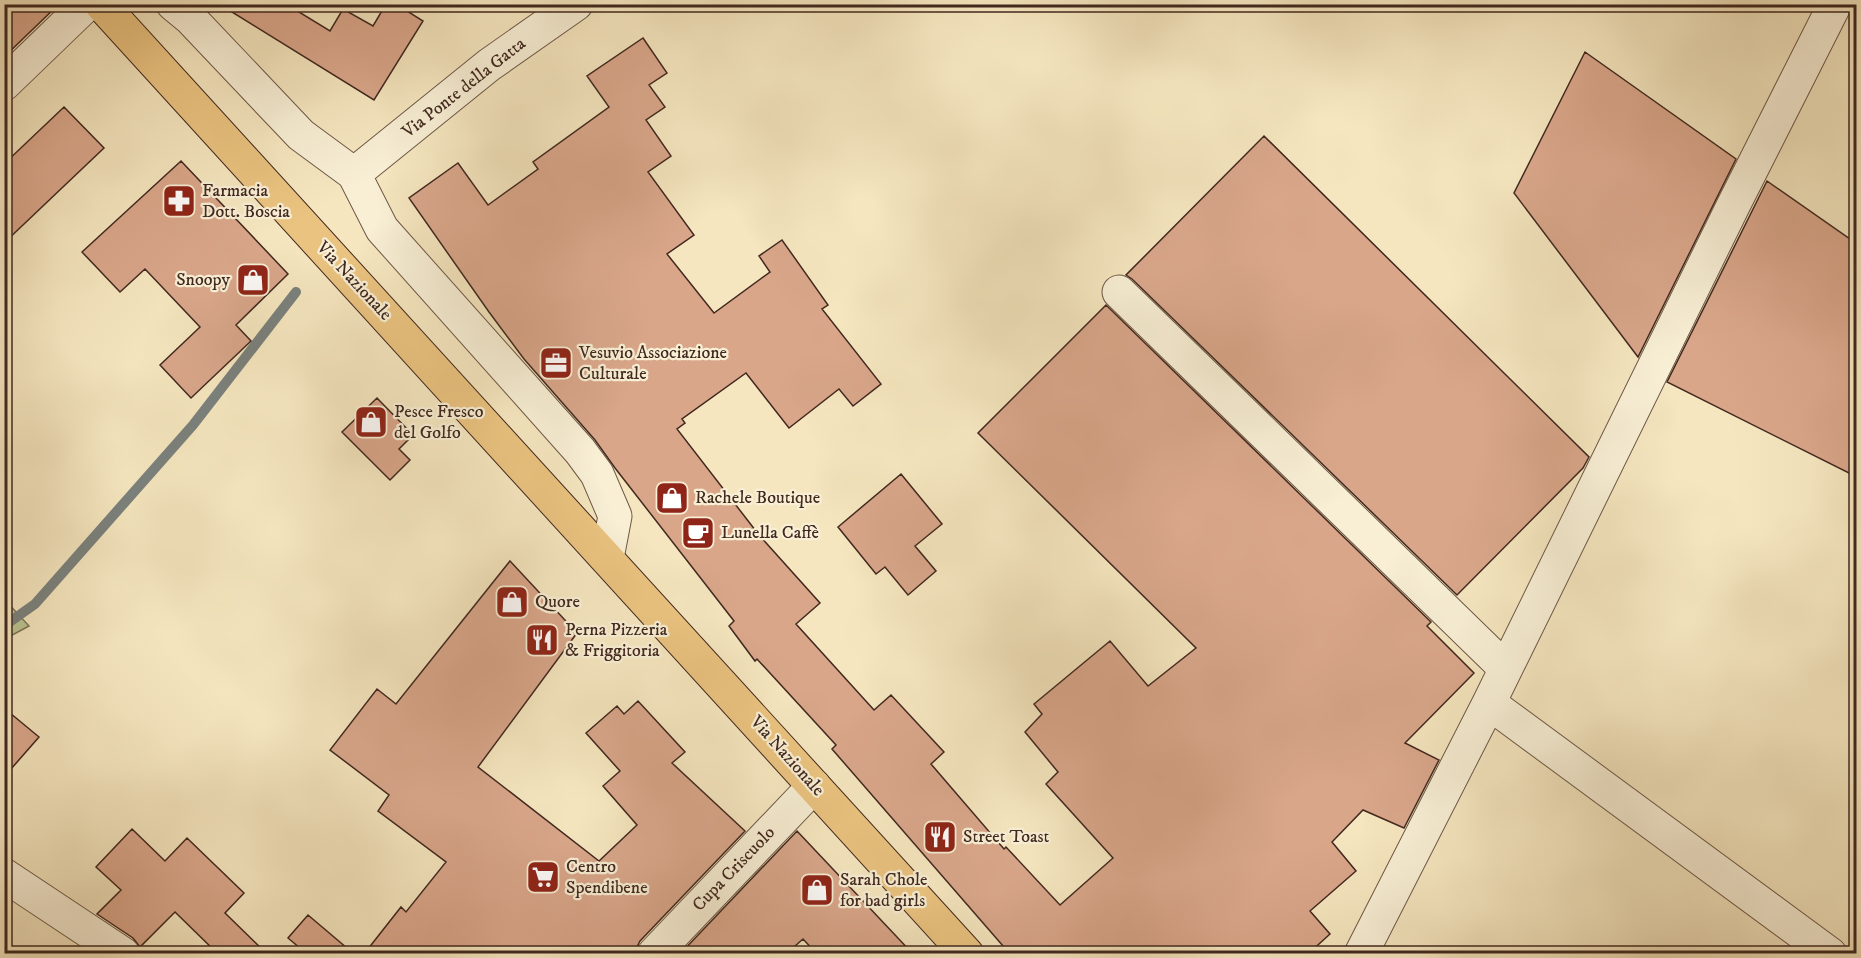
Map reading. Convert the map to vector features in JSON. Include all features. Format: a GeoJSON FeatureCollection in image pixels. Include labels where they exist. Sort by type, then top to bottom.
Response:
{"type":"FeatureCollection","features":[{"type":"Feature","properties":{"kind":"main road","name":"Via Nazionale"},"geometry":{"type":"LineString","coordinates":[[101,4],[967,954]]}},
{"type":"Feature","properties":{"kind":"street"},"geometry":{"type":"LineString","coordinates":[[4,84],[87,4]]}},
{"type":"Feature","properties":{"kind":"street"},"geometry":{"type":"LineString","coordinates":[[173,4],[301,135],[354,174],[382,229],[580,451],[597,474],[615,516],[607,558]]}},
{"type":"Feature","properties":{"kind":"street","name":"Via Ponte della Gatta"},"geometry":{"type":"LineString","coordinates":[[354,174],[489,65],[576,4]]}},
{"type":"Feature","properties":{"kind":"street"},"geometry":{"type":"LineString","coordinates":[[1361,954],[1489,703],[1729,214],[1835,4]]}},
{"type":"Feature","properties":{"kind":"street"},"geometry":{"type":"LineString","coordinates":[[1119,292],[1505,668]]}},
{"type":"Feature","properties":{"kind":"street"},"geometry":{"type":"LineString","coordinates":[[1489,703],[1830,954]]}},
{"type":"Feature","properties":{"kind":"street","name":"Cupa Criscuolo"},"geometry":{"type":"LineString","coordinates":[[654,954],[814,786]]}},
{"type":"Feature","properties":{"kind":"street"},"geometry":{"type":"LineString","coordinates":[[4,875],[123,954]]}},
{"type":"Feature","properties":{"kind":"green space"},"geometry":{"type":"Polygon","coordinates":[[[5,600],[29,626],[4,639],[5,600]]]}},
{"type":"Feature","properties":{"kind":"building"},"geometry":{"type":"Polygon","coordinates":[[[4,4],[59,4],[4,57],[4,4]]]}},
{"type":"Feature","properties":{"kind":"building"},"geometry":{"type":"Polygon","coordinates":[[[219,4],[286,4],[330,31],[343,9],[373,26],[386,4],[396,4],[423,21],[374,100],[219,4]]]}},
{"type":"Feature","properties":{"kind":"building"},"geometry":{"type":"Polygon","coordinates":[[[643,38],[667,73],[649,85],[665,107],[646,120],[671,156],[648,172],[694,235],[667,254],[714,313],[770,272],[759,256],[782,240],[828,305],[822,309],[881,384],[853,406],[839,389],[789,428],[746,373],[682,419],[685,423],[677,429],[759,535],[820,603],[796,624],[874,710],[891,695],[944,752],[931,764],[1004,849],[1006,847],[1060,905],[1113,858],[1046,784],[1058,772],[1025,732],[1042,714],[1034,704],[1110,641],[1148,686],[1196,648],[978,433],[1106,305],[1431,622],[1427,626],[1474,673],[1405,743],[1439,760],[1404,828],[1363,810],[1332,842],[1356,871],[1310,911],[1330,934],[1308,954],[1010,954],[832,749],[836,745],[757,659],[755,661],[729,626],[734,621],[595,440],[524,359],[489,312],[409,198],[458,163],[488,205],[538,169],[533,162],[609,107],[587,76],[643,38]]]}},
{"type":"Feature","properties":{"kind":"building"},"geometry":{"type":"Polygon","coordinates":[[[1585,52],[1736,159],[1638,357],[1514,193],[1585,52]]]}},
{"type":"Feature","properties":{"kind":"building"},"geometry":{"type":"Polygon","coordinates":[[[64,107],[104,148],[4,243],[4,164],[64,107]]]}},
{"type":"Feature","properties":{"kind":"building"},"geometry":{"type":"Polygon","coordinates":[[[1264,136],[1589,457],[1583,468],[1457,595],[1126,275],[1264,136]]]}},
{"type":"Feature","properties":{"kind":"building"},"geometry":{"type":"Polygon","coordinates":[[[181,161],[288,274],[236,325],[251,341],[191,398],[160,365],[200,327],[145,269],[120,292],[82,252],[181,161]]]}},
{"type":"Feature","properties":{"kind":"building"},"geometry":{"type":"Polygon","coordinates":[[[1767,181],[1857,244],[1857,477],[1667,382],[1767,181]]]}},
{"type":"Feature","properties":{"kind":"building"},"geometry":{"type":"Polygon","coordinates":[[[377,398],[413,435],[399,449],[410,460],[390,480],[342,432],[377,398]]]}},
{"type":"Feature","properties":{"kind":"building"},"geometry":{"type":"Polygon","coordinates":[[[901,474],[942,524],[915,546],[936,571],[908,595],[885,567],[876,574],[838,527],[901,474]]]}},
{"type":"Feature","properties":{"kind":"building"},"geometry":{"type":"Polygon","coordinates":[[[510,561],[577,633],[478,767],[599,861],[637,825],[603,786],[620,771],[586,733],[617,706],[624,714],[638,701],[685,752],[672,763],[745,831],[640,941],[636,954],[364,954],[401,907],[406,912],[446,862],[378,811],[389,795],[330,750],[377,689],[396,704],[510,561]]]}},
{"type":"Feature","properties":{"kind":"building"},"geometry":{"type":"Polygon","coordinates":[[[4,708],[39,737],[4,777],[4,708]]]}},
{"type":"Feature","properties":{"kind":"building"},"geometry":{"type":"Polygon","coordinates":[[[132,829],[165,861],[187,838],[244,893],[225,913],[267,954],[218,954],[175,912],[140,947],[133,938],[97,914],[121,890],[96,867],[132,829]]]}},
{"type":"Feature","properties":{"kind":"building"},"geometry":{"type":"Polygon","coordinates":[[[797,831],[913,954],[817,954],[803,939],[786,954],[680,954],[797,831]]]}},
{"type":"Feature","properties":{"kind":"building"},"geometry":{"type":"Polygon","coordinates":[[[308,915],[354,954],[307,954],[288,938],[308,915]]]}},
{"type":"Feature","properties":{"kind":"waterway"},"geometry":{"type":"LineString","coordinates":[[4,626],[35,604],[193,425],[296,292]]}},
{"type":"Feature","properties":{"kind":"place","name":"Farmacia Dott. Boscia"},"geometry":{"type":"Point","coordinates":[179,201]}},
{"type":"Feature","properties":{"kind":"place","name":"Snoopy"},"geometry":{"type":"Point","coordinates":[253,280]}},
{"type":"Feature","properties":{"kind":"place","name":"Vesuvio Associazione Culturale"},"geometry":{"type":"Point","coordinates":[556,363]}},
{"type":"Feature","properties":{"kind":"place","name":"Pesce Fresco del Golfo"},"geometry":{"type":"Point","coordinates":[371,422]}},
{"type":"Feature","properties":{"kind":"place","name":"Rachele Boutique"},"geometry":{"type":"Point","coordinates":[672,498]}},
{"type":"Feature","properties":{"kind":"place","name":"Lunella Caffè"},"geometry":{"type":"Point","coordinates":[698,533]}},
{"type":"Feature","properties":{"kind":"place","name":"Quore"},"geometry":{"type":"Point","coordinates":[512,602]}},
{"type":"Feature","properties":{"kind":"place","name":"Perna Pizzeria & Friggitoria"},"geometry":{"type":"Point","coordinates":[542,640]}},
{"type":"Feature","properties":{"kind":"place","name":"Street Toast"},"geometry":{"type":"Point","coordinates":[940,837]}},
{"type":"Feature","properties":{"kind":"place","name":"Centro Spendibene"},"geometry":{"type":"Point","coordinates":[543,877]}},
{"type":"Feature","properties":{"kind":"place","name":"Sarah Chole for bad girls"},"geometry":{"type":"Point","coordinates":[817,890]}}]}
